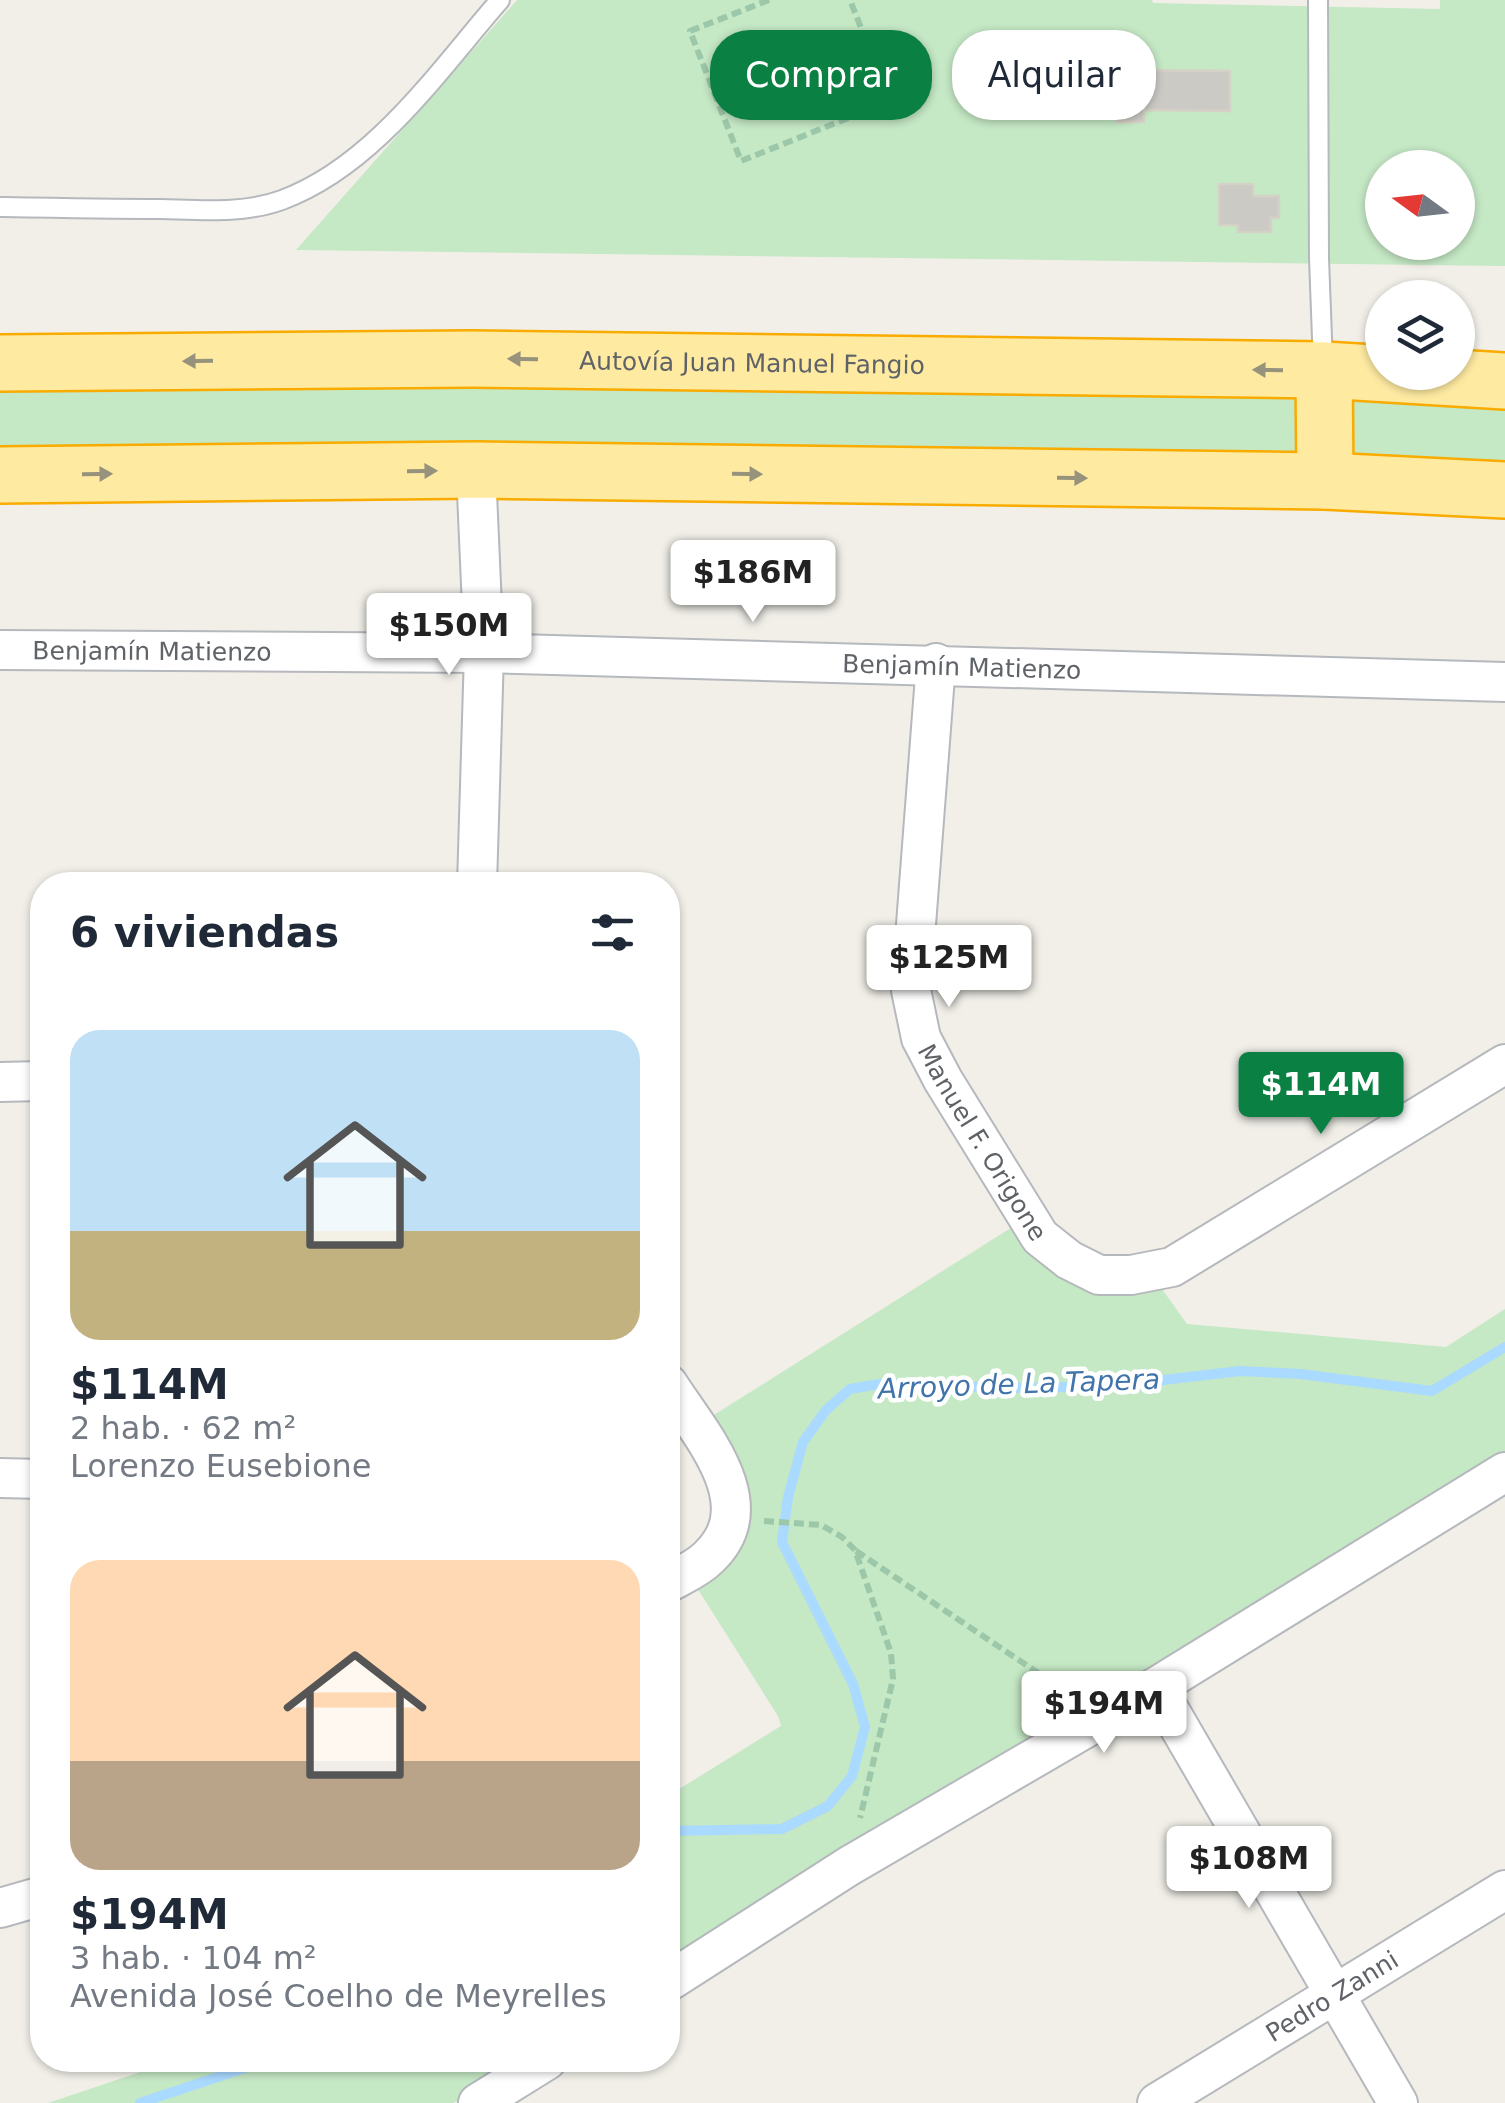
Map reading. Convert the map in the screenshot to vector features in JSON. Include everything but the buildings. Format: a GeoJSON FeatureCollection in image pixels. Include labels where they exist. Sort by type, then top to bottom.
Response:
{"type":"FeatureCollection","features":[{"type":"Feature","properties":{"kind":"highway","name":"Autovía Juan Manuel Fangio"},"geometry":{"type":"LineString","coordinates":[[0,363],[472,359],[1324,370],[1505,381]]}},
{"type":"Feature","properties":{"kind":"highway"},"geometry":{"type":"LineString","coordinates":[[1324,370],[1325,481]]}},
{"type":"Feature","properties":{"kind":"highway"},"geometry":{"type":"LineString","coordinates":[[0,474],[476,470],[1325,481],[1505,490]]}},
{"type":"Feature","properties":{"kind":"street"},"geometry":{"type":"LineString","coordinates":[[476,470],[484,653],[477,872]]}},
{"type":"Feature","properties":{"kind":"street","name":"Benjamín Matienzo"},"geometry":{"type":"LineString","coordinates":[[0,650],[484,653],[1505,682]]}},
{"type":"Feature","properties":{"kind":"street","name":"Manuel F. Origone"},"geometry":{"type":"LineString","coordinates":[[936,663],[911,990],[921,1038],[1040,1237],[1070,1260],[1099,1275],[1132,1275],[1172,1268],[1505,1064]]}},
{"type":"Feature","properties":{"kind":"street"},"geometry":{"type":"LineString","coordinates":[[0,1082],[30,1082]]}},
{"type":"Feature","properties":{"kind":"street"},"geometry":{"type":"LineString","coordinates":[[680,1403],[719,1465],[731,1494],[733,1519],[707,1560],[680,1576]]}},
{"type":"Feature","properties":{"kind":"street"},"geometry":{"type":"LineString","coordinates":[[680,1974],[849,1866],[1156,1687],[1505,1472]]}},
{"type":"Feature","properties":{"kind":"street"},"geometry":{"type":"LineString","coordinates":[[0,1478],[30,1479]]}},
{"type":"Feature","properties":{"kind":"street"},"geometry":{"type":"LineString","coordinates":[[1156,1687],[1398,2103]]}},
{"type":"Feature","properties":{"kind":"street","name":"Pedro Zanni"},"geometry":{"type":"LineString","coordinates":[[1157,2103],[1505,1890]]}},
{"type":"Feature","properties":{"kind":"street"},"geometry":{"type":"LineString","coordinates":[[0,1908],[30,1899]]}},
{"type":"Feature","properties":{"kind":"street"},"geometry":{"type":"LineString","coordinates":[[483,2102],[529,2072]]}},
{"type":"Feature","properties":{"kind":"lane"},"geometry":{"type":"LineString","coordinates":[[0,208],[240,210],[281,200],[319,182],[356,156],[402,112],[500,0]]}},
{"type":"Feature","properties":{"kind":"lane"},"geometry":{"type":"LineString","coordinates":[[1318,0],[1319,258],[1324,370]]}},
{"type":"Feature","properties":{"kind":"path"},"geometry":{"type":"LineString","coordinates":[[769,0],[690,31],[741,160],[890,102],[850,0]]}},
{"type":"Feature","properties":{"kind":"path"},"geometry":{"type":"LineString","coordinates":[[769,1522],[822,1525],[1105,1717]]}},
{"type":"Feature","properties":{"kind":"path"},"geometry":{"type":"LineString","coordinates":[[849,1866],[894,1679],[891,1653],[855,1550]]}},
{"type":"Feature","properties":{"kind":"green space"},"geometry":{"type":"Polygon","coordinates":[[[517,0],[1152,0],[1440,9],[1440,0],[1505,0],[1505,266],[296,250],[517,0]]]}},
{"type":"Feature","properties":{"kind":"green space"},"geometry":{"type":"Polygon","coordinates":[[[0,374],[1299,388],[1305,458],[0,458],[0,374]]]}},
{"type":"Feature","properties":{"kind":"green space"},"geometry":{"type":"Polygon","coordinates":[[[1355,388],[1505,392],[1505,475],[1361,461],[1348,448],[1346,404],[1355,388]]]}},
{"type":"Feature","properties":{"kind":"green space"},"geometry":{"type":"Polygon","coordinates":[[[1014,1226],[1106,1293],[1162,1289],[1187,1324],[1446,1347],[1505,1309],[1505,1457],[680,1964],[680,1789],[781,1726],[694,1583],[724,1560],[698,1425],[1014,1226]]]}},
{"type":"Feature","properties":{"kind":"green space"},"geometry":{"type":"Polygon","coordinates":[[[140,2072],[511,2072],[453,2103],[48,2103],[140,2072]]]}},
{"type":"Feature","properties":{"kind":"waterway","name":"Arroyo de La Tapera"},"geometry":{"type":"LineString","coordinates":[[680,1831],[782,1829],[828,1806],[852,1776],[865,1727],[853,1684],[782,1542],[788,1497],[803,1442],[826,1410],[850,1389],[880,1384],[1112,1386],[1240,1371],[1300,1374],[1432,1391],[1505,1347]]}},
{"type":"Feature","properties":{"kind":"waterway","name":"Arroyo de La Tapera"},"geometry":{"type":"LineString","coordinates":[[140,2103],[233,2072]]}}]}
